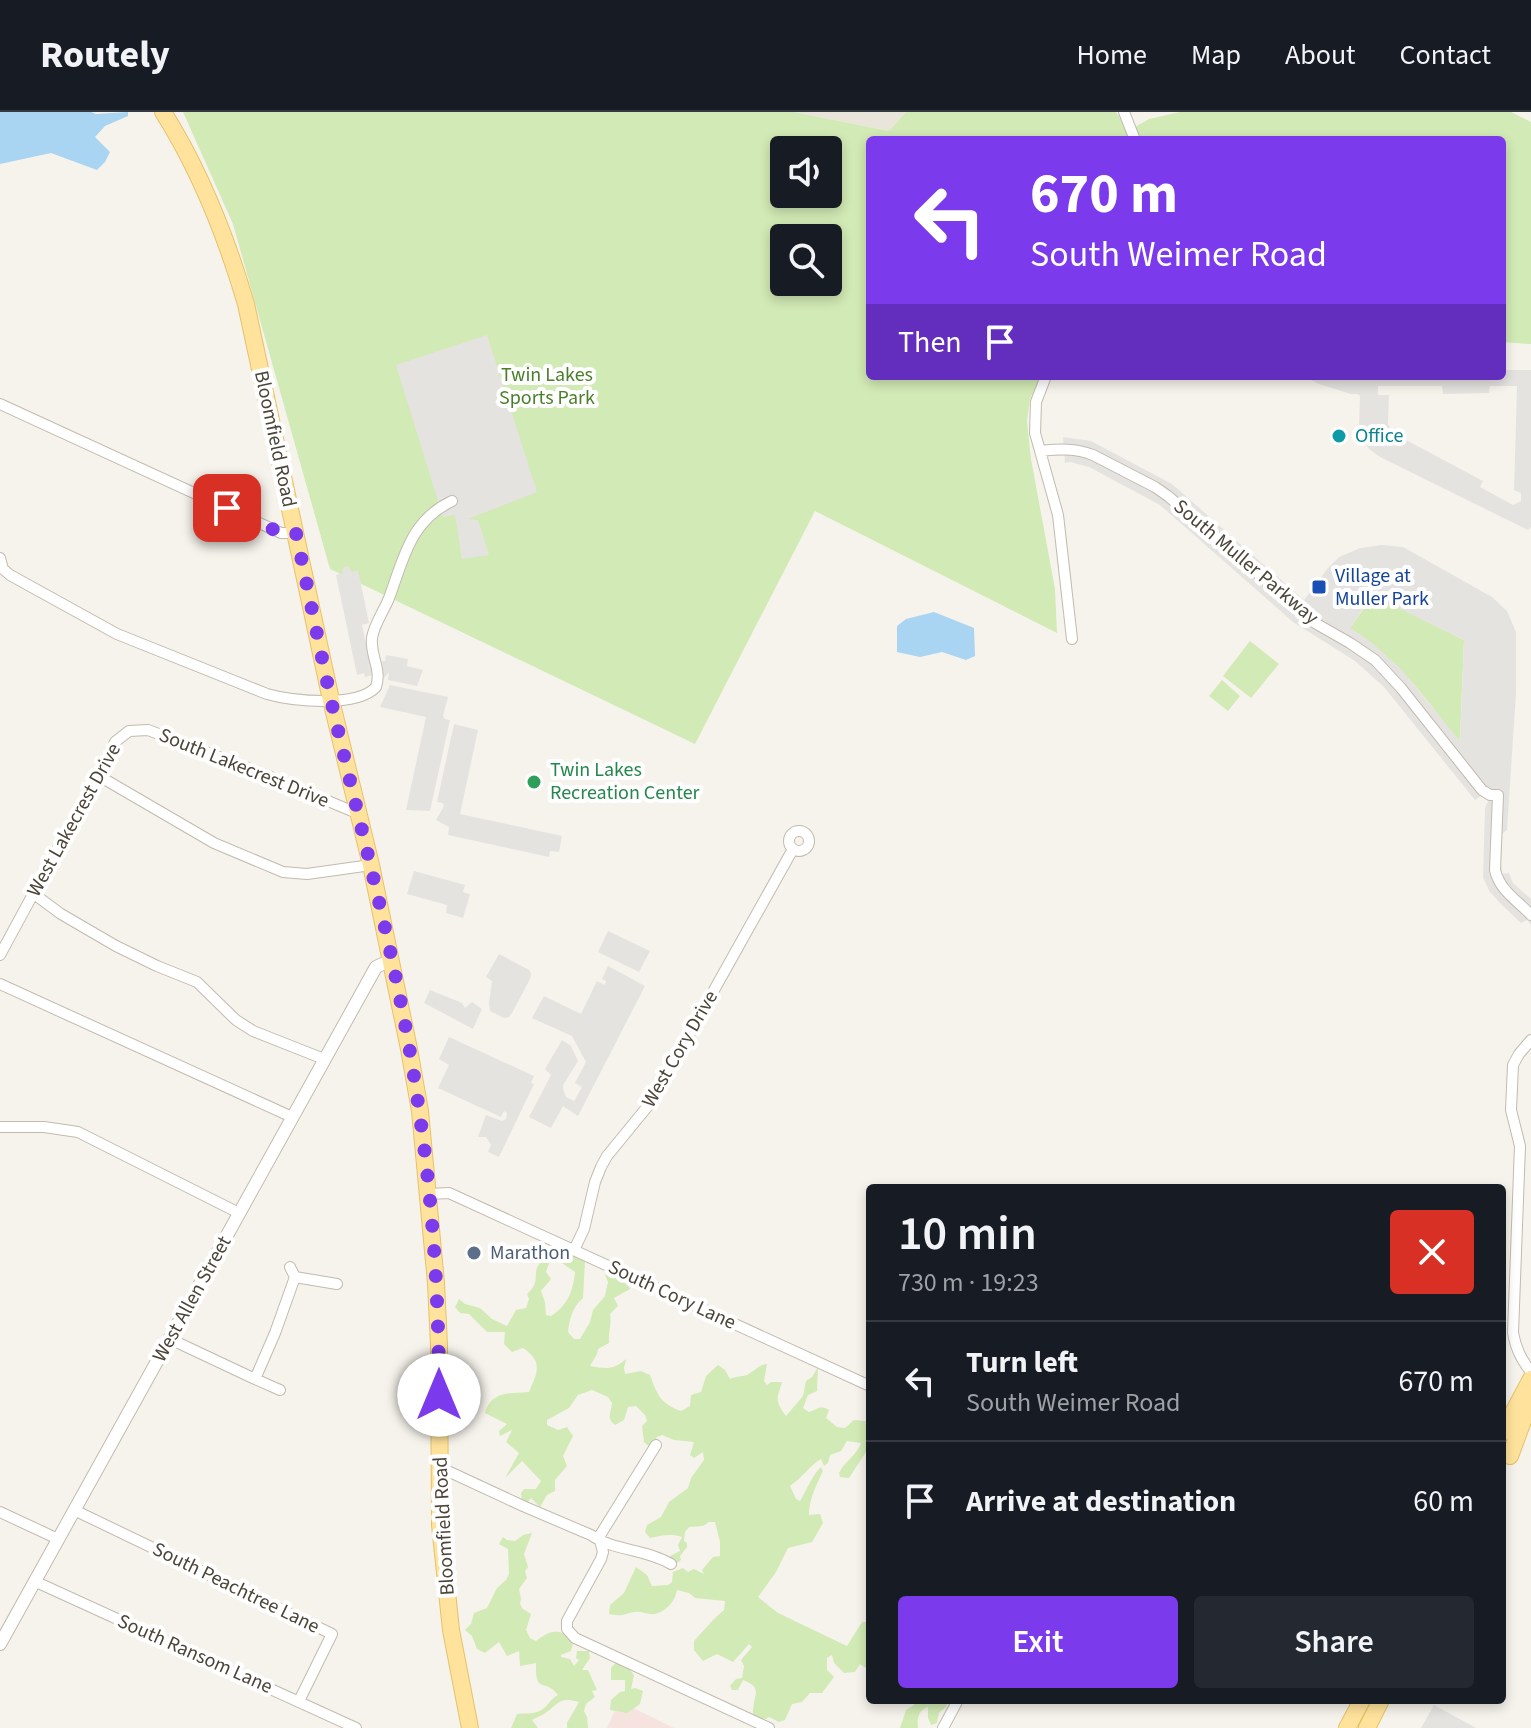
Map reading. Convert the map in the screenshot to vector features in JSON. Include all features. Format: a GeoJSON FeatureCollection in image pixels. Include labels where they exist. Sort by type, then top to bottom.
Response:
{"type":"FeatureCollection","features":[{"type":"Feature","properties":{"kind":"main road","name":"Bloomfield Road"},"geometry":{"type":"LineString","coordinates":[[163,112],[215,211],[246,304],[409,1049],[420,1111],[429,1194],[439,1346],[440,1525],[451,1630],[470,1728]]}},
{"type":"Feature","properties":{"kind":"main road"},"geometry":{"type":"LineString","coordinates":[[1506,1426],[1531,1379]]}},
{"type":"Feature","properties":{"kind":"main road"},"geometry":{"type":"LineString","coordinates":[[1506,1463],[1531,1392]]}},
{"type":"Feature","properties":{"kind":"main road"},"geometry":{"type":"LineString","coordinates":[[1506,1463],[1531,1415]]}},
{"type":"Feature","properties":{"kind":"main road"},"geometry":{"type":"LineString","coordinates":[[1347,1728],[1360,1704]]}},
{"type":"Feature","properties":{"kind":"main road"},"geometry":{"type":"LineString","coordinates":[[1367,1728],[1379,1704]]}},
{"type":"Feature","properties":{"kind":"street"},"geometry":{"type":"LineString","coordinates":[[1124,112],[1133,136]]}},
{"type":"Feature","properties":{"kind":"street"},"geometry":{"type":"LineString","coordinates":[[1044,380],[1034,414],[1035,433],[1058,515],[1072,639]]}},
{"type":"Feature","properties":{"kind":"street"},"geometry":{"type":"LineString","coordinates":[[0,404],[281,533],[296,533]]}},
{"type":"Feature","properties":{"kind":"street","name":"South Muller Parkway"},"geometry":{"type":"LineString","coordinates":[[1041,451],[1063,448],[1082,451],[1162,491],[1315,623],[1375,660],[1482,790],[1498,795],[1495,870],[1505,892],[1531,915]]}},
{"type":"Feature","properties":{"kind":"street"},"geometry":{"type":"LineString","coordinates":[[0,558],[3,569],[10,575],[117,634],[267,694],[284,698],[347,700],[363,697],[376,687],[379,673],[372,637],[408,547],[429,515],[452,501]]}},
{"type":"Feature","properties":{"kind":"street","name":"South Lakecrest Drive"},"geometry":{"type":"LineString","coordinates":[[129,731],[148,730],[359,814]]}},
{"type":"Feature","properties":{"kind":"street","name":"West Lakecrest Drive"},"geometry":{"type":"LineString","coordinates":[[0,955],[115,742],[129,731]]}},
{"type":"Feature","properties":{"kind":"street"},"geometry":{"type":"LineString","coordinates":[[99,776],[214,843],[275,870],[301,874],[371,865]]}},
{"type":"Feature","properties":{"kind":"street","name":"West Cory Drive"},"geometry":{"type":"LineString","coordinates":[[574,1250],[584,1229],[595,1182],[607,1156],[650,1104],[793,849]]}},
{"type":"Feature","properties":{"kind":"street"},"geometry":{"type":"LineString","coordinates":[[34,894],[61,914],[116,946],[197,982],[236,1020],[253,1031],[324,1059]]}},
{"type":"Feature","properties":{"kind":"street","name":"West Allen Street"},"geometry":{"type":"LineString","coordinates":[[0,1644],[376,967],[391,960]]}},
{"type":"Feature","properties":{"kind":"street"},"geometry":{"type":"LineString","coordinates":[[0,984],[292,1117]]}},
{"type":"Feature","properties":{"kind":"street"},"geometry":{"type":"LineString","coordinates":[[1531,1040],[1513,1065],[1511,1110],[1520,1146],[1513,1333],[1521,1360],[1531,1372]]}},
{"type":"Feature","properties":{"kind":"street"},"geometry":{"type":"LineString","coordinates":[[0,1127],[44,1127],[78,1132],[239,1213]]}},
{"type":"Feature","properties":{"kind":"street","name":"South Cory Lane"},"geometry":{"type":"LineString","coordinates":[[429,1194],[449,1193],[866,1384]]}},
{"type":"Feature","properties":{"kind":"street"},"geometry":{"type":"LineString","coordinates":[[255,1379],[275,1333],[292,1272],[337,1284]]}},
{"type":"Feature","properties":{"kind":"street"},"geometry":{"type":"LineString","coordinates":[[170,1339],[280,1390]]}},
{"type":"Feature","properties":{"kind":"street"},"geometry":{"type":"LineString","coordinates":[[656,1445],[599,1537],[603,1552],[601,1559],[567,1621],[567,1629],[575,1638],[769,1728]]}},
{"type":"Feature","properties":{"kind":"street"},"geometry":{"type":"LineString","coordinates":[[439,1467],[600,1541],[642,1552],[671,1564]]}},
{"type":"Feature","properties":{"kind":"street","name":"South Peachtree Lane"},"geometry":{"type":"LineString","coordinates":[[74,1510],[332,1634],[299,1701]]}},
{"type":"Feature","properties":{"kind":"street"},"geometry":{"type":"LineString","coordinates":[[0,1512],[58,1539]]}},
{"type":"Feature","properties":{"kind":"street","name":"South Ransom Lane"},"geometry":{"type":"LineString","coordinates":[[34,1581],[356,1728]]}},
{"type":"Feature","properties":{"kind":"street"},"geometry":{"type":"LineString","coordinates":[[943,1728],[956,1704]]}},
{"type":"Feature","properties":{"kind":"shaded area"},"geometry":{"type":"Polygon","coordinates":[[[794,112],[906,112],[889,131],[794,112]]]}},
{"type":"Feature","properties":{"kind":"shaded area"},"geometry":{"type":"Polygon","coordinates":[[[487,335],[537,492],[468,519],[478,520],[489,555],[462,559],[455,515],[443,517],[396,365],[487,335]]]}},
{"type":"Feature","properties":{"kind":"shaded area"},"geometry":{"type":"Polygon","coordinates":[[[1506,370],[1531,370],[1531,527],[1528,530],[1380,457],[1369,449],[1362,438],[1360,396],[1311,380],[1506,380],[1506,370]],[[1378,386],[1378,395],[1389,395],[1388,424],[1393,433],[1483,481],[1480,487],[1513,505],[1521,501],[1521,493],[1514,490],[1517,386],[1490,386],[1489,393],[1443,394],[1442,386],[1378,386]]]}},
{"type":"Feature","properties":{"kind":"shaded area"},"geometry":{"type":"Polygon","coordinates":[[[1063,437],[1091,441],[1172,484],[1304,600],[1339,557],[1360,548],[1382,545],[1403,547],[1492,597],[1507,611],[1516,632],[1516,693],[1507,830],[1502,834],[1501,864],[1502,874],[1509,873],[1513,883],[1531,899],[1531,925],[1527,920],[1521,923],[1501,904],[1483,878],[1485,808],[1488,801],[1481,796],[1475,800],[1384,687],[1355,661],[1293,622],[1160,505],[1089,467],[1065,463],[1063,437]],[[1372,595],[1350,628],[1401,669],[1459,740],[1464,640],[1372,595]]]}},
{"type":"Feature","properties":{"kind":"shaded area"},"geometry":{"type":"Polygon","coordinates":[[[349,566],[351,572],[358,570],[369,623],[362,625],[373,675],[365,677],[364,673],[357,675],[336,575],[349,566]]]}},
{"type":"Feature","properties":{"kind":"shaded area"},"geometry":{"type":"Polygon","coordinates":[[[386,655],[408,659],[407,666],[423,670],[417,686],[388,680],[389,672],[384,678],[382,661],[385,661],[386,655]]]}},
{"type":"Feature","properties":{"kind":"shaded area"},"geometry":{"type":"Polygon","coordinates":[[[390,685],[448,697],[443,716],[450,720],[430,811],[406,810],[426,717],[380,707],[390,685]]]}},
{"type":"Feature","properties":{"kind":"shaded area"},"geometry":{"type":"Polygon","coordinates":[[[454,724],[478,730],[460,814],[562,836],[559,852],[550,851],[549,857],[448,835],[449,827],[436,820],[444,806],[437,802],[454,724]]]}},
{"type":"Feature","properties":{"kind":"shaded area"},"geometry":{"type":"Polygon","coordinates":[[[414,871],[465,885],[463,892],[470,894],[463,918],[446,913],[447,905],[407,894],[414,871]]]}},
{"type":"Feature","properties":{"kind":"shaded area"},"geometry":{"type":"Polygon","coordinates":[[[608,931],[650,951],[639,972],[598,952],[608,931]]]}},
{"type":"Feature","properties":{"kind":"shaded area"},"geometry":{"type":"Polygon","coordinates":[[[499,954],[531,974],[512,1013],[504,1018],[490,1011],[492,981],[486,977],[499,954]]]}},
{"type":"Feature","properties":{"kind":"shaded area"},"geometry":{"type":"Polygon","coordinates":[[[608,966],[645,986],[578,1116],[563,1106],[551,1128],[529,1117],[551,1075],[545,1069],[562,1040],[571,1046],[578,1061],[563,1089],[566,1097],[574,1101],[582,1087],[575,1083],[586,1062],[572,1036],[532,1018],[544,996],[581,1014],[597,981],[605,985],[606,981],[602,979],[608,966]]]}},
{"type":"Feature","properties":{"kind":"shaded area"},"geometry":{"type":"Polygon","coordinates":[[[430,990],[462,1003],[465,1008],[472,1002],[482,1009],[473,1029],[424,1003],[430,990]]]}},
{"type":"Feature","properties":{"kind":"shaded area"},"geometry":{"type":"Polygon","coordinates":[[[449,1037],[534,1076],[531,1083],[534,1084],[499,1157],[488,1152],[491,1145],[486,1137],[478,1137],[486,1115],[502,1121],[507,1113],[504,1111],[501,1117],[438,1088],[449,1065],[439,1059],[449,1037]]]}},
{"type":"Feature","properties":{"kind":"shaded area"},"geometry":{"type":"Polygon","coordinates":[[[619,1701],[674,1728],[607,1728],[619,1701]]]}},
{"type":"Feature","properties":{"kind":"shaded area"},"geometry":{"type":"Polygon","coordinates":[[[1434,1705],[1476,1728],[1421,1728],[1434,1705]]]}},
{"type":"Feature","properties":{"kind":"green space","name":"Twin Lakes Sports Park"},"geometry":{"type":"Polygon","coordinates":[[[183,112],[794,112],[889,131],[906,112],[1116,112],[1128,131],[1149,119],[1180,112],[1511,112],[1531,122],[1531,344],[1506,342],[1506,136],[866,136],[866,380],[1039,380],[1030,399],[1027,421],[1055,589],[1057,633],[815,511],[695,744],[330,569],[233,224],[183,112]]]}},
{"type":"Feature","properties":{"kind":"green space"},"geometry":{"type":"Polygon","coordinates":[[[1373,595],[1464,640],[1458,741],[1422,693],[1382,653],[1350,628],[1373,595]]]}},
{"type":"Feature","properties":{"kind":"green space"},"geometry":{"type":"Polygon","coordinates":[[[1250,641],[1279,664],[1251,698],[1223,676],[1250,641]]]}},
{"type":"Feature","properties":{"kind":"green space"},"geometry":{"type":"Polygon","coordinates":[[[1222,680],[1240,696],[1228,711],[1209,696],[1222,680]]]}},
{"type":"Feature","properties":{"kind":"green space"},"geometry":{"type":"Polygon","coordinates":[[[552,1255],[546,1272],[551,1279],[541,1291],[546,1315],[551,1316],[566,1302],[573,1285],[575,1272],[562,1263],[574,1255],[585,1261],[583,1298],[574,1309],[568,1332],[574,1339],[580,1339],[593,1310],[605,1296],[608,1282],[605,1275],[611,1272],[628,1283],[630,1289],[614,1298],[618,1306],[610,1314],[609,1343],[598,1349],[590,1366],[610,1368],[626,1359],[625,1374],[641,1371],[650,1375],[661,1398],[681,1411],[690,1406],[691,1395],[701,1392],[706,1376],[718,1365],[730,1379],[747,1375],[767,1364],[764,1381],[767,1385],[782,1382],[778,1399],[786,1416],[803,1396],[806,1381],[818,1367],[817,1391],[808,1395],[803,1408],[809,1412],[826,1408],[829,1410],[826,1418],[837,1427],[845,1428],[854,1420],[866,1422],[866,1452],[849,1478],[840,1477],[839,1473],[861,1443],[847,1441],[841,1451],[830,1455],[828,1463],[824,1466],[821,1459],[790,1486],[800,1501],[821,1467],[823,1471],[809,1515],[820,1514],[823,1523],[812,1542],[788,1548],[758,1597],[778,1613],[847,1646],[862,1622],[866,1622],[866,1668],[860,1664],[855,1672],[844,1673],[834,1663],[832,1655],[827,1658],[827,1670],[834,1677],[822,1693],[810,1693],[802,1702],[792,1704],[785,1720],[779,1722],[769,1717],[756,1725],[753,1706],[756,1693],[753,1686],[743,1680],[738,1690],[732,1690],[730,1686],[736,1679],[742,1678],[744,1666],[741,1660],[752,1647],[749,1644],[733,1662],[717,1654],[703,1661],[694,1650],[694,1641],[724,1610],[725,1601],[695,1598],[677,1590],[670,1605],[659,1613],[609,1614],[610,1605],[624,1593],[636,1567],[647,1575],[652,1586],[668,1585],[672,1582],[673,1572],[683,1568],[688,1572],[694,1569],[704,1574],[702,1570],[713,1557],[720,1556],[720,1542],[715,1522],[689,1527],[684,1541],[687,1547],[676,1564],[670,1556],[680,1551],[678,1545],[682,1537],[650,1538],[645,1532],[647,1525],[661,1517],[669,1502],[688,1488],[704,1460],[703,1452],[694,1458],[690,1455],[694,1442],[662,1435],[650,1447],[644,1442],[642,1426],[647,1421],[645,1415],[636,1406],[628,1407],[624,1420],[615,1425],[610,1418],[612,1403],[608,1397],[592,1390],[578,1395],[569,1408],[547,1420],[547,1425],[558,1430],[567,1427],[573,1436],[563,1456],[567,1466],[555,1480],[555,1491],[547,1495],[540,1507],[531,1498],[527,1503],[522,1501],[524,1489],[536,1489],[541,1481],[522,1461],[505,1478],[519,1453],[506,1442],[512,1430],[500,1436],[499,1431],[507,1424],[485,1413],[497,1397],[529,1392],[536,1363],[523,1348],[512,1352],[504,1344],[505,1332],[487,1332],[469,1314],[460,1313],[455,1307],[459,1299],[480,1308],[492,1319],[507,1326],[516,1310],[526,1308],[527,1294],[534,1285],[537,1267],[552,1255]]]}},
{"type":"Feature","properties":{"kind":"green space"},"geometry":{"type":"Polygon","coordinates":[[[532,1533],[524,1554],[527,1578],[519,1589],[520,1604],[531,1614],[526,1630],[530,1638],[536,1641],[551,1632],[564,1634],[573,1644],[571,1651],[561,1657],[570,1659],[574,1666],[579,1660],[576,1658],[577,1651],[589,1651],[590,1658],[582,1670],[588,1670],[597,1690],[592,1691],[595,1697],[586,1704],[584,1711],[588,1728],[567,1728],[579,1702],[567,1700],[532,1720],[538,1728],[511,1728],[517,1714],[540,1711],[558,1695],[539,1683],[536,1663],[520,1666],[519,1651],[507,1656],[499,1642],[485,1653],[477,1649],[472,1636],[465,1630],[471,1624],[474,1613],[487,1608],[497,1588],[509,1574],[508,1549],[499,1544],[503,1537],[515,1541],[532,1533]]]}},
{"type":"Feature","properties":{"kind":"green space"},"geometry":{"type":"Polygon","coordinates":[[[617,1661],[627,1666],[634,1675],[631,1689],[643,1691],[640,1704],[627,1713],[610,1710],[611,1700],[625,1691],[625,1680],[611,1680],[611,1668],[617,1661]]]}},
{"type":"Feature","properties":{"kind":"green space"},"geometry":{"type":"Polygon","coordinates":[[[946,1704],[939,1713],[937,1723],[931,1725],[928,1707],[919,1715],[918,1728],[900,1728],[906,1710],[914,1705],[946,1704]]]}},
{"type":"Feature","properties":{"kind":"water"},"geometry":{"type":"Polygon","coordinates":[[[0,112],[128,112],[128,116],[105,126],[95,137],[110,152],[97,170],[51,153],[0,164],[0,112]]]}},
{"type":"Feature","properties":{"kind":"water"},"geometry":{"type":"Polygon","coordinates":[[[934,612],[974,628],[975,656],[966,660],[942,652],[920,657],[897,652],[897,626],[906,619],[934,612]]]}},
{"type":"Feature","properties":{"kind":"place","name":"Office"},"geometry":{"type":"Point","coordinates":[1339,436]}},
{"type":"Feature","properties":{"kind":"place","name":"Village at Muller Park"},"geometry":{"type":"Point","coordinates":[1319,587]}},
{"type":"Feature","properties":{"kind":"place","name":"Twin Lakes Recreation Center"},"geometry":{"type":"Point","coordinates":[534,782]}},
{"type":"Feature","properties":{"kind":"place","name":"Marathon"},"geometry":{"type":"Point","coordinates":[474,1253]}},
{"type":"Feature","properties":{"kind":"route"},"geometry":{"type":"LineString","coordinates":[[227,508],[281,533],[296,533],[331,700],[371,865],[420,1111],[436,1283],[439,1395]]}}]}
